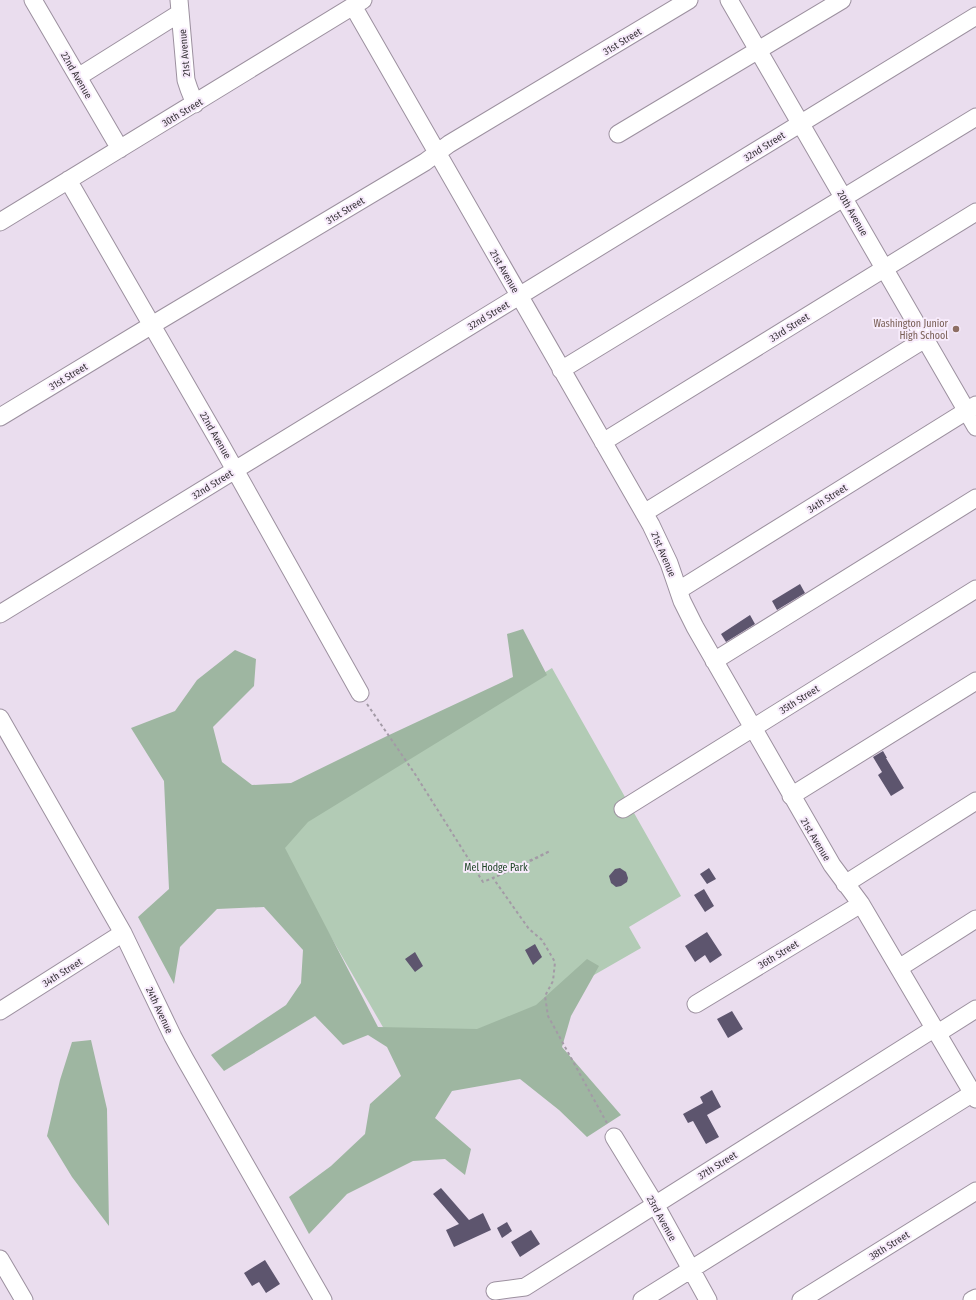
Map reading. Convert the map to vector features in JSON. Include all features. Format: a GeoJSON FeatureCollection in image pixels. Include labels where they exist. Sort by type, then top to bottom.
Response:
{"type":"FeatureCollection","features":[{"type":"Feature","properties":{"kind":"street","name":"31st Street"},"geometry":{"type":"LineString","coordinates":[[0,417],[425,162],[449,144],[690,0]]}},
{"type":"Feature","properties":{"kind":"street","name":"20th Avenue"},"geometry":{"type":"LineString","coordinates":[[729,0],[925,340],[971,408],[976,427]]}},
{"type":"Feature","properties":{"kind":"street"},"geometry":{"type":"LineString","coordinates":[[618,134],[842,0]]}},
{"type":"Feature","properties":{"kind":"street","name":"22nd Avenue"},"geometry":{"type":"LineString","coordinates":[[39,2],[78,77],[120,149]]}},
{"type":"Feature","properties":{"kind":"street","name":"21st Avenue"},"geometry":{"type":"LineString","coordinates":[[358,3],[438,153],[561,370],[654,529],[691,620],[714,661],[832,865],[861,904],[974,1096]]}},
{"type":"Feature","properties":{"kind":"street","name":"30th Street"},"geometry":{"type":"LineString","coordinates":[[0,222],[358,3]]}},
{"type":"Feature","properties":{"kind":"street","name":"21st Avenue"},"geometry":{"type":"LineString","coordinates":[[180,7],[186,80],[188,89],[195,104]]}},
{"type":"Feature","properties":{"kind":"street"},"geometry":{"type":"LineString","coordinates":[[78,77],[180,7]]}},
{"type":"Feature","properties":{"kind":"street","name":"32nd Street"},"geometry":{"type":"LineString","coordinates":[[0,614],[976,16]]}},
{"type":"Feature","properties":{"kind":"street"},"geometry":{"type":"LineString","coordinates":[[561,370],[976,117]]}},
{"type":"Feature","properties":{"kind":"street","name":"22nd Avenue"},"geometry":{"type":"LineString","coordinates":[[68,180],[236,470],[360,694]]}},
{"type":"Feature","properties":{"kind":"street","name":"33rd Street"},"geometry":{"type":"LineString","coordinates":[[603,442],[976,212]]}},
{"type":"Feature","properties":{"kind":"street"},"geometry":{"type":"LineString","coordinates":[[644,513],[925,340]]}},
{"type":"Feature","properties":{"kind":"street","name":"34th Street"},"geometry":{"type":"LineString","coordinates":[[679,590],[971,408]]}},
{"type":"Feature","properties":{"kind":"street"},"geometry":{"type":"LineString","coordinates":[[714,661],[976,498]]}},
{"type":"Feature","properties":{"kind":"street","name":"35th Street"},"geometry":{"type":"LineString","coordinates":[[623,809],[976,589]]}},
{"type":"Feature","properties":{"kind":"street"},"geometry":{"type":"LineString","coordinates":[[791,796],[976,681]]}},
{"type":"Feature","properties":{"kind":"street","name":"24th Avenue"},"geometry":{"type":"LineString","coordinates":[[0,718],[123,933],[176,1043],[323,1300]]}},
{"type":"Feature","properties":{"kind":"street"},"geometry":{"type":"LineString","coordinates":[[845,884],[976,801]]}},
{"type":"Feature","properties":{"kind":"street","name":"36th Street"},"geometry":{"type":"LineString","coordinates":[[696,1004],[861,904]]}},
{"type":"Feature","properties":{"kind":"street"},"geometry":{"type":"LineString","coordinates":[[899,968],[976,919]]}},
{"type":"Feature","properties":{"kind":"street","name":"34th Street"},"geometry":{"type":"LineString","coordinates":[[0,1011],[123,933]]}},
{"type":"Feature","properties":{"kind":"street","name":"37th Street"},"geometry":{"type":"LineString","coordinates":[[494,1291],[525,1287],[655,1204],[936,1030],[976,1009]]}},
{"type":"Feature","properties":{"kind":"street"},"geometry":{"type":"LineString","coordinates":[[642,1300],[974,1096]]}},
{"type":"Feature","properties":{"kind":"street","name":"23rd Avenue"},"geometry":{"type":"LineString","coordinates":[[614,1137],[655,1204],[708,1300]]}},
{"type":"Feature","properties":{"kind":"street","name":"38th Street"},"geometry":{"type":"LineString","coordinates":[[801,1300],[976,1191]]}},
{"type":"Feature","properties":{"kind":"street"},"geometry":{"type":"LineString","coordinates":[[0,1259],[24,1300]]}},
{"type":"Feature","properties":{"kind":"street"},"geometry":{"type":"LineString","coordinates":[[972,1300],[976,1298]]}},
{"type":"Feature","properties":{"kind":"path"},"geometry":{"type":"LineString","coordinates":[[360,694],[415,774],[483,882],[493,878],[521,866],[550,851],[493,878]]}},
{"type":"Feature","properties":{"kind":"path"},"geometry":{"type":"LineString","coordinates":[[493,878],[529,929],[542,940],[556,962],[553,981],[545,996],[548,1016],[614,1137]]}},
{"type":"Feature","properties":{"kind":"green space"},"geometry":{"type":"Polygon","coordinates":[[[523,629],[547,675],[308,822],[285,848],[378,1027],[477,1029],[536,1005],[587,959],[599,966],[571,1016],[562,1047],[621,1115],[587,1137],[559,1110],[520,1079],[452,1091],[435,1118],[471,1149],[465,1175],[445,1159],[413,1161],[347,1194],[309,1234],[289,1197],[331,1166],[365,1134],[370,1104],[401,1076],[387,1047],[368,1035],[343,1045],[315,1016],[224,1071],[211,1055],[286,1005],[301,983],[303,950],[264,907],[217,909],[180,947],[174,984],[138,917],[169,889],[164,781],[131,728],[175,711],[197,680],[235,650],[256,659],[254,686],[213,727],[222,762],[252,785],[291,783],[513,677],[507,634],[523,629]]]}},
{"type":"Feature","properties":{"kind":"green space","name":"Mel Hodge Park"},"geometry":{"type":"Polygon","coordinates":[[[552,668],[681,896],[629,927],[641,948],[413,1079],[273,837],[552,668]]]}},
{"type":"Feature","properties":{"kind":"green space"},"geometry":{"type":"Polygon","coordinates":[[[91,1040],[107,1109],[109,1226],[72,1177],[47,1136],[60,1080],[72,1042],[91,1040]]]}},
{"type":"Feature","properties":{"kind":"building"},"geometry":{"type":"Polygon","coordinates":[[[800,584],[805,593],[777,610],[772,601],[800,584]]]}},
{"type":"Feature","properties":{"kind":"building"},"geometry":{"type":"Polygon","coordinates":[[[750,615],[755,624],[726,642],[721,634],[750,615]]]}},
{"type":"Feature","properties":{"kind":"building"},"geometry":{"type":"Polygon","coordinates":[[[883,751],[904,788],[891,796],[878,775],[882,772],[873,757],[883,751]]]}},
{"type":"Feature","properties":{"kind":"building"},"geometry":{"type":"Polygon","coordinates":[[[620,868],[626,872],[628,878],[627,882],[616,887],[611,883],[609,876],[615,869],[620,868]]]}},
{"type":"Feature","properties":{"kind":"building"},"geometry":{"type":"Polygon","coordinates":[[[709,868],[716,879],[707,884],[700,874],[709,868]]]}},
{"type":"Feature","properties":{"kind":"building"},"geometry":{"type":"Polygon","coordinates":[[[704,889],[714,906],[705,912],[694,895],[704,889]]]}},
{"type":"Feature","properties":{"kind":"building"},"geometry":{"type":"Polygon","coordinates":[[[707,932],[722,955],[710,963],[705,955],[695,962],[685,946],[707,932]]]}},
{"type":"Feature","properties":{"kind":"building"},"geometry":{"type":"Polygon","coordinates":[[[535,944],[542,957],[533,965],[525,950],[535,944]]]}},
{"type":"Feature","properties":{"kind":"building"},"geometry":{"type":"Polygon","coordinates":[[[415,952],[423,966],[415,972],[405,959],[415,952]]]}},
{"type":"Feature","properties":{"kind":"building"},"geometry":{"type":"Polygon","coordinates":[[[732,1011],[743,1029],[728,1038],[717,1019],[732,1011]]]}},
{"type":"Feature","properties":{"kind":"building"},"geometry":{"type":"Polygon","coordinates":[[[712,1090],[721,1107],[707,1115],[719,1137],[706,1144],[693,1121],[688,1123],[683,1114],[703,1103],[700,1097],[712,1090]]]}},
{"type":"Feature","properties":{"kind":"building"},"geometry":{"type":"Polygon","coordinates":[[[441,1188],[469,1220],[483,1213],[491,1230],[454,1247],[446,1230],[459,1224],[433,1194],[441,1188]]]}},
{"type":"Feature","properties":{"kind":"building"},"geometry":{"type":"Polygon","coordinates":[[[507,1222],[512,1231],[502,1238],[497,1228],[507,1222]]]}},
{"type":"Feature","properties":{"kind":"building"},"geometry":{"type":"Polygon","coordinates":[[[531,1230],[540,1244],[520,1257],[511,1242],[531,1230]]]}},
{"type":"Feature","properties":{"kind":"building"},"geometry":{"type":"Polygon","coordinates":[[[265,1260],[280,1284],[266,1293],[259,1282],[252,1286],[244,1273],[265,1260]]]}},
{"type":"Feature","properties":{"kind":"place","name":"Washington Junior High School"},"geometry":{"type":"Point","coordinates":[956,329]}}]}
